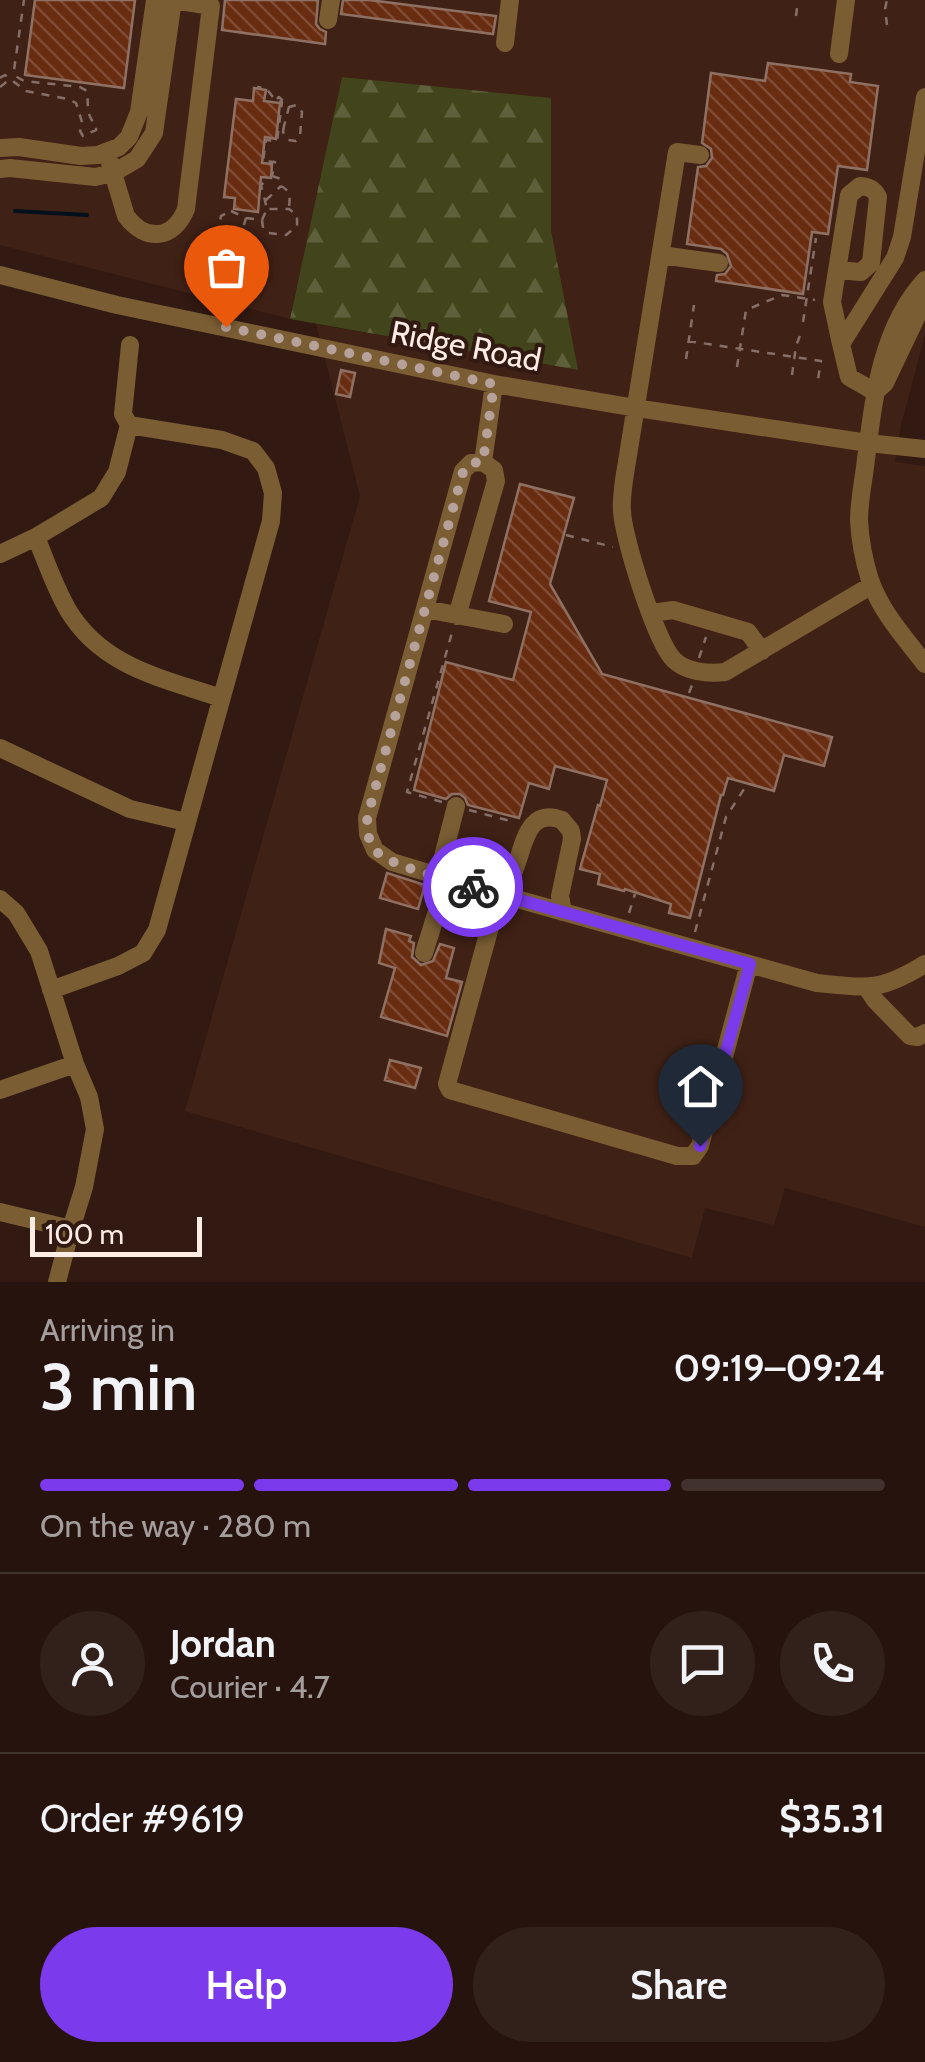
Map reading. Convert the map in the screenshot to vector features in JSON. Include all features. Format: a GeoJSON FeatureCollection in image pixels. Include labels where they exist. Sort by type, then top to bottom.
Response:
{"type":"FeatureCollection","features":[{"type":"Feature","properties":{"kind":"street"},"geometry":{"type":"LineString","coordinates":[[0,148],[81,156],[107,153],[129,137],[139,112],[156,0]]}},
{"type":"Feature","properties":{"kind":"street"},"geometry":{"type":"LineString","coordinates":[[0,169],[95,177],[113,173],[137,159],[154,134],[174,0],[211,6],[186,208],[174,228],[152,235],[141,231],[126,216],[113,173],[107,153]]}},
{"type":"Feature","properties":{"kind":"street"},"geometry":{"type":"LineString","coordinates":[[328,20],[331,0]]}},
{"type":"Feature","properties":{"kind":"street"},"geometry":{"type":"LineString","coordinates":[[505,43],[510,0]]}},
{"type":"Feature","properties":{"kind":"street"},"geometry":{"type":"LineString","coordinates":[[839,54],[846,0]]}},
{"type":"Feature","properties":{"kind":"street"},"geometry":{"type":"LineString","coordinates":[[842,344],[895,258],[902,237],[925,97]]}},
{"type":"Feature","properties":{"kind":"street"},"geometry":{"type":"LineString","coordinates":[[700,155],[677,152],[624,480],[622,512],[628,546],[664,649],[677,664],[708,674],[725,672],[872,585]]}},
{"type":"Feature","properties":{"kind":"street"},"geometry":{"type":"LineString","coordinates":[[78,177],[81,156]]}},
{"type":"Feature","properties":{"kind":"street"},"geometry":{"type":"LineString","coordinates":[[661,255],[719,263]]}},
{"type":"Feature","properties":{"kind":"street"},"geometry":{"type":"LineString","coordinates":[[837,270],[832,302],[849,377],[875,392]]}},
{"type":"Feature","properties":{"kind":"street","name":"Ridge Road"},"geometry":{"type":"LineString","coordinates":[[0,275],[117,305],[494,384],[925,449]]}},
{"type":"Feature","properties":{"kind":"street"},"geometry":{"type":"LineString","coordinates":[[925,280],[912,294],[887,344],[875,392],[859,518],[862,552],[872,585],[888,616],[925,664]]}},
{"type":"Feature","properties":{"kind":"street"},"geometry":{"type":"LineString","coordinates":[[875,392],[885,384],[925,299]]}},
{"type":"Feature","properties":{"kind":"street"},"geometry":{"type":"LineString","coordinates":[[0,554],[36,538],[102,498],[117,472],[129,425],[124,414],[130,345]]}},
{"type":"Feature","properties":{"kind":"street"},"geometry":{"type":"LineString","coordinates":[[483,462],[494,384]]}},
{"type":"Feature","properties":{"kind":"street"},"geometry":{"type":"LineString","coordinates":[[51,990],[143,953],[158,930],[271,521],[273,493],[266,468],[253,451],[222,440],[129,425]]}},
{"type":"Feature","properties":{"kind":"street"},"geometry":{"type":"LineString","coordinates":[[457,616],[496,481],[494,470],[483,462],[471,463],[463,472],[367,818],[375,850],[392,862],[442,877],[817,982],[867,988],[898,981],[925,964]]}},
{"type":"Feature","properties":{"kind":"street"},"geometry":{"type":"LineString","coordinates":[[36,538],[67,609],[93,644],[132,668],[221,698]]}},
{"type":"Feature","properties":{"kind":"street"},"geometry":{"type":"LineString","coordinates":[[425,609],[504,624]]}},
{"type":"Feature","properties":{"kind":"street"},"geometry":{"type":"LineString","coordinates":[[652,614],[673,610],[748,632],[762,651]]}},
{"type":"Feature","properties":{"kind":"street"},"geometry":{"type":"LineString","coordinates":[[0,748],[130,809],[186,822]]}},
{"type":"Feature","properties":{"kind":"street"},"geometry":{"type":"LineString","coordinates":[[424,954],[456,806]]}},
{"type":"Feature","properties":{"kind":"street"},"geometry":{"type":"LineString","coordinates":[[562,912],[560,896],[572,839],[571,831],[554,816],[539,819],[530,827],[513,875],[500,894],[446,1084],[450,1090],[677,1156],[693,1156],[700,1146],[750,964]]}},
{"type":"Feature","properties":{"kind":"street"},"geometry":{"type":"LineString","coordinates":[[0,898],[16,913],[38,951],[89,1097],[94,1129],[84,1187],[58,1282]]}},
{"type":"Feature","properties":{"kind":"street"},"geometry":{"type":"LineString","coordinates":[[867,988],[910,1036],[925,1033]]}},
{"type":"Feature","properties":{"kind":"street"},"geometry":{"type":"LineString","coordinates":[[0,1090],[75,1064]]}},
{"type":"Feature","properties":{"kind":"street"},"geometry":{"type":"LineString","coordinates":[[0,1212],[72,1229]]}},
{"type":"Feature","properties":{"kind":"path"},"geometry":{"type":"LineString","coordinates":[[0,78],[6,75],[26,91],[68,99],[76,104],[83,124],[80,132],[84,136],[96,130],[88,112],[87,91],[17,77],[14,70],[24,0]]}},
{"type":"Feature","properties":{"kind":"path"},"geometry":{"type":"LineString","coordinates":[[796,16],[798,0]]}},
{"type":"Feature","properties":{"kind":"path"},"geometry":{"type":"LineString","coordinates":[[887,0],[887,25]]}},
{"type":"Feature","properties":{"kind":"path"},"geometry":{"type":"LineString","coordinates":[[0,87],[10,78]]}},
{"type":"Feature","properties":{"kind":"path"},"geometry":{"type":"LineString","coordinates":[[256,87],[266,88],[282,102],[283,132],[288,140],[296,141],[302,112],[296,105],[289,107]]}},
{"type":"Feature","properties":{"kind":"path"},"geometry":{"type":"LineString","coordinates":[[276,100],[280,97],[289,107]]}},
{"type":"Feature","properties":{"kind":"path"},"geometry":{"type":"LineString","coordinates":[[267,209],[290,209],[297,215],[292,232],[268,233],[262,228],[267,209],[261,184],[272,176],[275,162],[263,160],[266,140],[277,141],[289,107]]}},
{"type":"Feature","properties":{"kind":"path"},"geometry":{"type":"LineString","coordinates":[[272,176],[280,179],[281,186]]}},
{"type":"Feature","properties":{"kind":"path"},"geometry":{"type":"LineString","coordinates":[[265,201],[281,186]]}},
{"type":"Feature","properties":{"kind":"path"},"geometry":{"type":"LineString","coordinates":[[281,186],[290,194],[290,209]]}},
{"type":"Feature","properties":{"kind":"path"},"geometry":{"type":"LineString","coordinates":[[246,218],[236,234],[224,233],[219,228],[218,222],[230,211],[262,220]]}},
{"type":"Feature","properties":{"kind":"path"},"geometry":{"type":"LineString","coordinates":[[803,322],[816,238]]}},
{"type":"Feature","properties":{"kind":"path"},"geometry":{"type":"LineString","coordinates":[[737,367],[746,310],[782,295],[832,302]]}},
{"type":"Feature","properties":{"kind":"path"},"geometry":{"type":"LineString","coordinates":[[686,359],[694,305]]}},
{"type":"Feature","properties":{"kind":"path"},"geometry":{"type":"LineString","coordinates":[[792,375],[801,333]]}},
{"type":"Feature","properties":{"kind":"path"},"geometry":{"type":"LineString","coordinates":[[688,340],[821,362],[818,379]]}},
{"type":"Feature","properties":{"kind":"path"},"geometry":{"type":"LineString","coordinates":[[566,534],[620,549],[628,546]]}},
{"type":"Feature","properties":{"kind":"path"},"geometry":{"type":"LineString","coordinates":[[457,616],[407,792],[530,827]]}},
{"type":"Feature","properties":{"kind":"path"},"geometry":{"type":"LineString","coordinates":[[693,938],[726,817],[746,786]]}},
{"type":"Feature","properties":{"kind":"path"},"geometry":{"type":"LineString","coordinates":[[625,929],[635,894]]}},
{"type":"Feature","properties":{"kind":"shaded area"},"geometry":{"type":"Polygon","coordinates":[[[0,0],[925,0],[925,335],[895,462],[925,466],[925,1227],[785,1188],[774,1225],[705,1208],[692,1258],[185,1111],[360,496],[316,324],[577,370],[551,230],[551,99],[342,77],[290,319],[0,245],[0,0]]]}},
{"type":"Feature","properties":{"kind":"green space"},"geometry":{"type":"Polygon","coordinates":[[[342,77],[551,98],[551,230],[578,370],[290,319],[342,77]]]}},
{"type":"Feature","properties":{"kind":"building"},"geometry":{"type":"Polygon","coordinates":[[[35,0],[135,0],[124,88],[25,75],[35,0]]]}},
{"type":"Feature","properties":{"kind":"building"},"geometry":{"type":"Polygon","coordinates":[[[225,0],[318,0],[316,24],[326,32],[325,44],[222,30],[225,0]]]}},
{"type":"Feature","properties":{"kind":"building"},"geometry":{"type":"Polygon","coordinates":[[[343,0],[496,16],[493,34],[341,14],[343,0]]]}},
{"type":"Feature","properties":{"kind":"building"},"geometry":{"type":"Polygon","coordinates":[[[768,63],[851,74],[850,82],[878,86],[867,170],[838,166],[828,234],[812,232],[803,294],[716,281],[717,275],[725,274],[731,266],[727,254],[721,249],[687,244],[698,167],[706,166],[712,158],[711,149],[702,143],[711,73],[765,81],[768,63]]]}},
{"type":"Feature","properties":{"kind":"building"},"geometry":{"type":"Polygon","coordinates":[[[254,88],[266,90],[264,101],[280,103],[276,139],[265,137],[262,163],[272,164],[271,178],[261,177],[258,212],[234,209],[235,198],[224,197],[236,99],[253,101],[254,88]]]}},
{"type":"Feature","properties":{"kind":"building"},"geometry":{"type":"Polygon","coordinates":[[[341,370],[355,373],[350,397],[336,394],[341,370]]]}},
{"type":"Feature","properties":{"kind":"building"},"geometry":{"type":"Polygon","coordinates":[[[520,484],[574,498],[550,584],[602,674],[832,737],[824,766],[784,755],[774,791],[728,778],[690,918],[669,913],[671,904],[598,884],[600,874],[580,869],[607,780],[555,766],[549,789],[529,783],[519,818],[468,805],[460,794],[446,799],[414,790],[446,662],[513,680],[531,612],[489,601],[520,484]]]}},
{"type":"Feature","properties":{"kind":"building"},"geometry":{"type":"Polygon","coordinates":[[[387,873],[425,885],[418,909],[380,898],[387,873]]]}},
{"type":"Feature","properties":{"kind":"building"},"geometry":{"type":"Polygon","coordinates":[[[386,929],[411,936],[412,957],[421,965],[433,961],[440,944],[454,948],[446,978],[462,982],[447,1036],[381,1017],[395,968],[379,963],[386,929]]]}},
{"type":"Feature","properties":{"kind":"building"},"geometry":{"type":"Polygon","coordinates":[[[390,1060],[421,1068],[415,1088],[385,1080],[390,1060]]]}},
{"type":"Feature","properties":{"kind":"waterway"},"geometry":{"type":"LineString","coordinates":[[15,211],[87,215]]}},
{"type":"Feature","properties":{"kind":"way so far"},"geometry":{"type":"LineString","coordinates":[[226,327],[494,384],[483,462],[471,463],[463,472],[367,818],[375,850],[392,862],[473,887]]}},
{"type":"Feature","properties":{"kind":"route"},"geometry":{"type":"LineString","coordinates":[[473,887],[750,964],[700,1146]]}}]}
